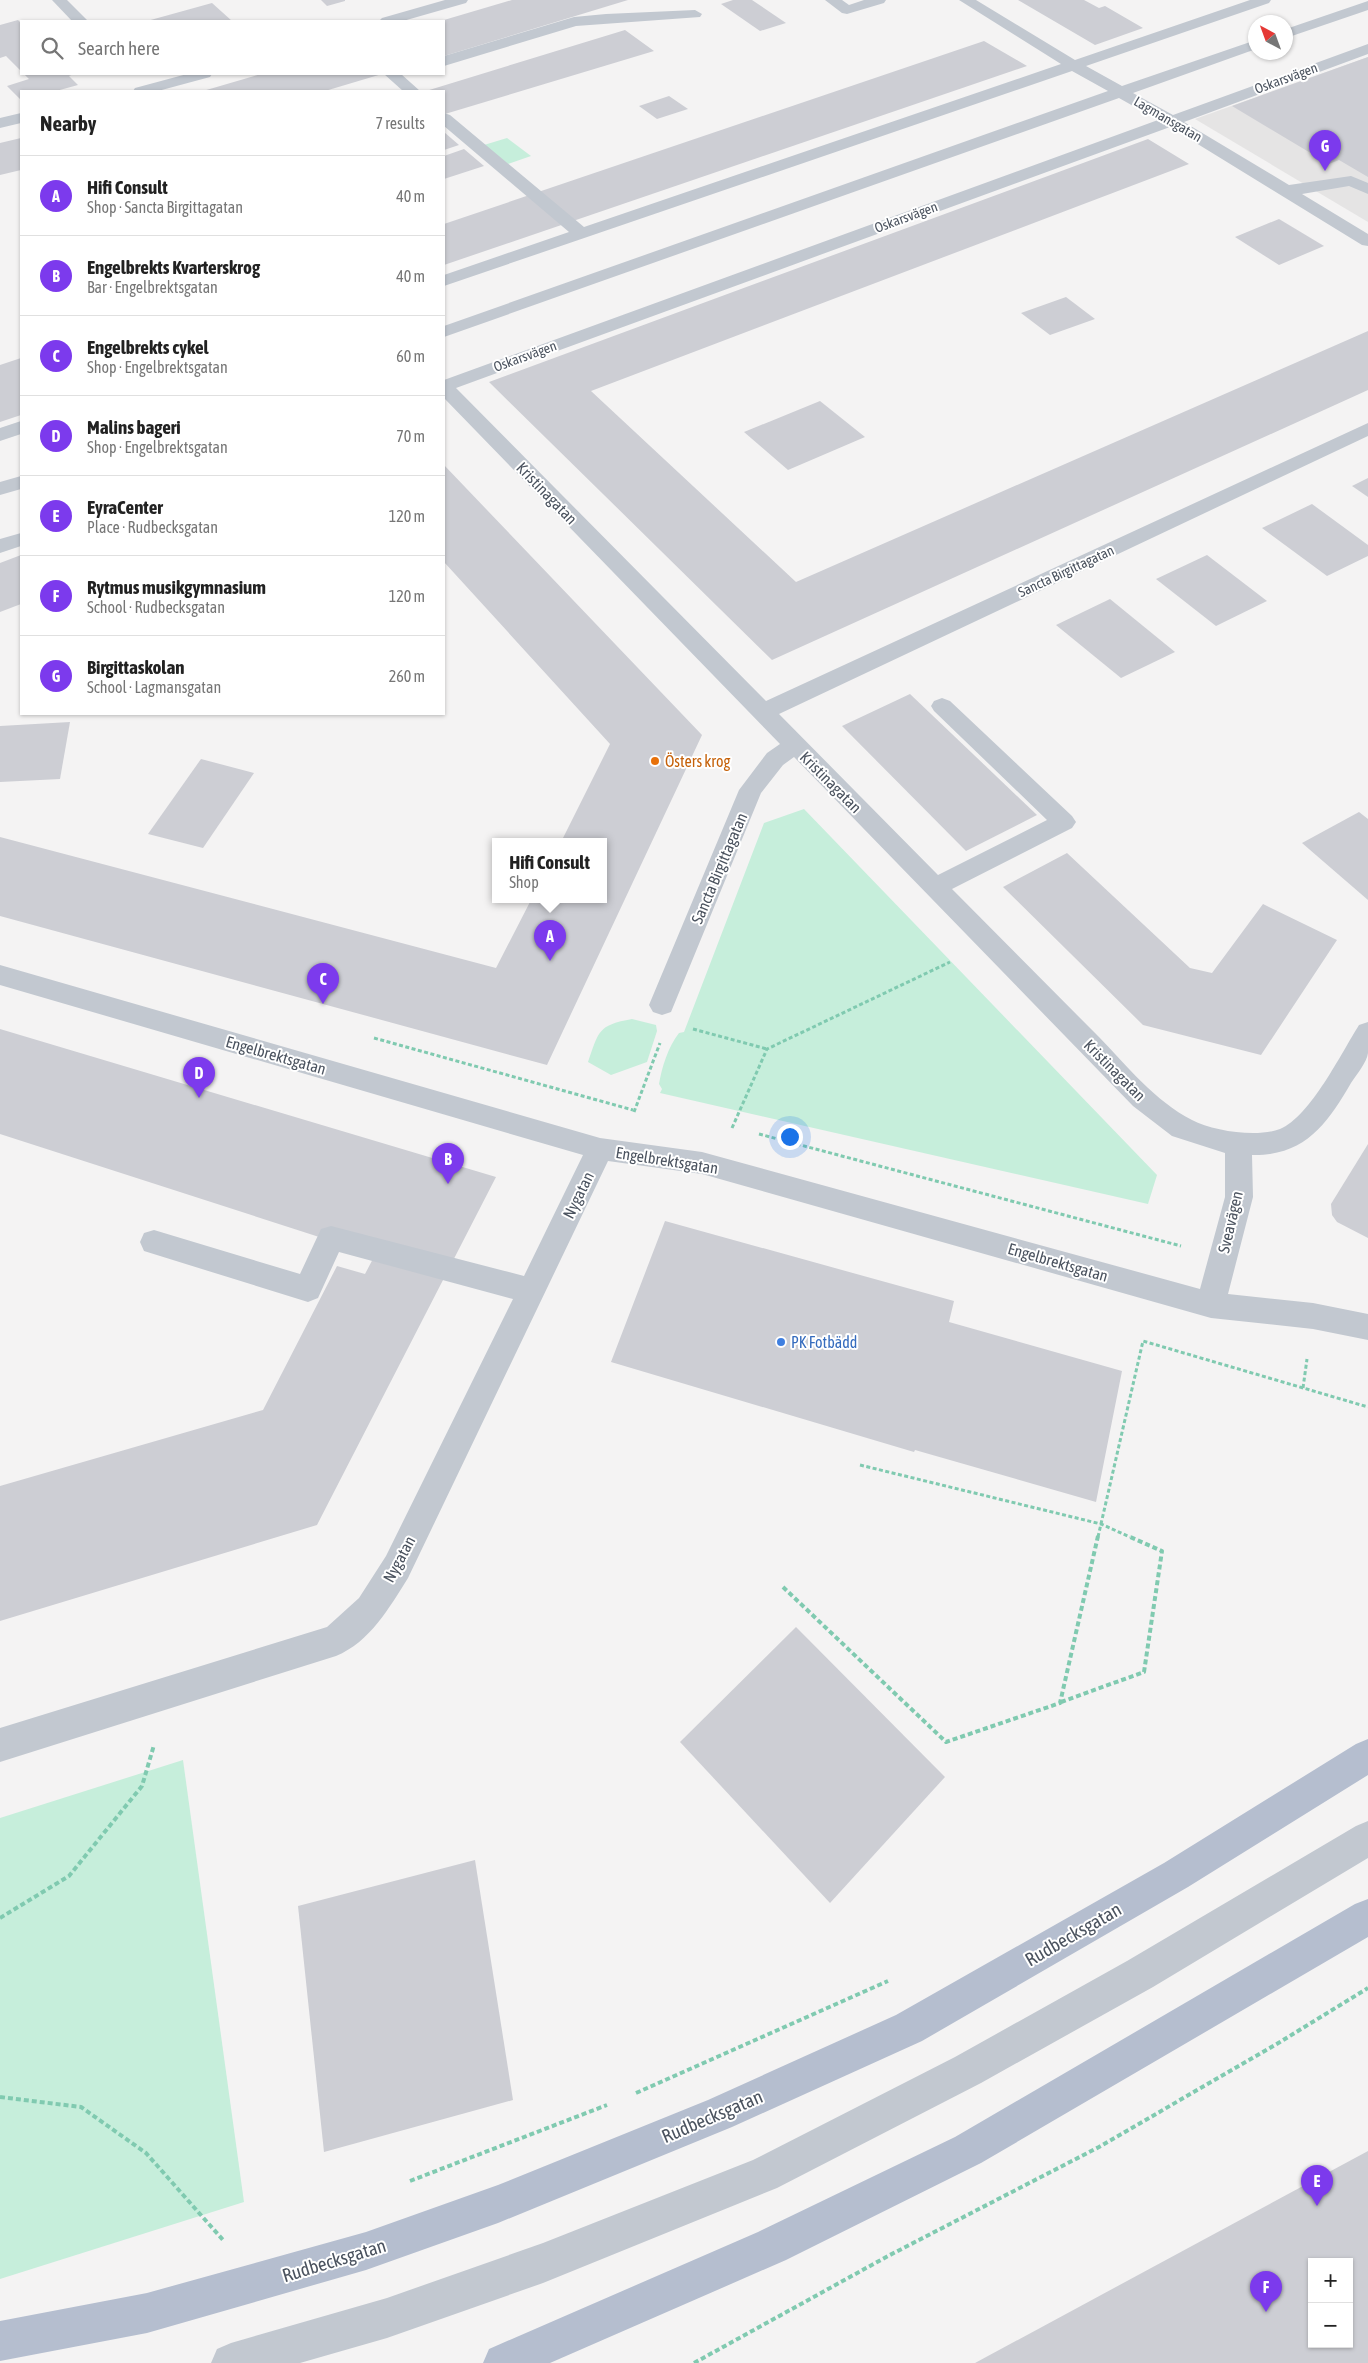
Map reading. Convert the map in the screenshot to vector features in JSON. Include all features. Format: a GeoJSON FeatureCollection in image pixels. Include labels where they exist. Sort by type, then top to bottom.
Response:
{"type":"FeatureCollection","features":[{"type":"Feature","properties":{"kind":"main road","name":"Rudbecksgatan"},"geometry":{"type":"LineString","coordinates":[[0,2341],[147,2313],[366,2251],[498,2204],[719,2114],[909,2028],[1176,1874],[1368,1756]]}},
{"type":"Feature","properties":{"kind":"main road"},"geometry":{"type":"LineString","coordinates":[[503,2363],[772,2246],[968,2150],[1368,1917]]}},
{"type":"Feature","properties":{"kind":"street"},"geometry":{"type":"LineString","coordinates":[[59,0],[79,20]]}},
{"type":"Feature","properties":{"kind":"street"},"geometry":{"type":"LineString","coordinates":[[391,20],[461,0]]}},
{"type":"Feature","properties":{"kind":"street"},"geometry":{"type":"LineString","coordinates":[[832,0],[848,10],[879,0]]}},
{"type":"Feature","properties":{"kind":"street","name":"Lagmansgatan"},"geometry":{"type":"LineString","coordinates":[[966,0],[1073,65],[1170,120],[1368,240]]}},
{"type":"Feature","properties":{"kind":"street"},"geometry":{"type":"LineString","coordinates":[[445,281],[1264,0]]}},
{"type":"Feature","properties":{"kind":"street"},"geometry":{"type":"LineString","coordinates":[[1293,31],[1368,4]]}},
{"type":"Feature","properties":{"kind":"street"},"geometry":{"type":"LineString","coordinates":[[445,61],[574,22],[606,18],[695,14]]}},
{"type":"Feature","properties":{"kind":"street"},"geometry":{"type":"LineString","coordinates":[[445,332],[1248,47]]}},
{"type":"Feature","properties":{"kind":"street","name":"Oskarsvägen"},"geometry":{"type":"LineString","coordinates":[[445,387],[1368,48]]}},
{"type":"Feature","properties":{"kind":"street"},"geometry":{"type":"LineString","coordinates":[[144,88],[200,75]]}},
{"type":"Feature","properties":{"kind":"street"},"geometry":{"type":"LineString","coordinates":[[397,75],[411,90]]}},
{"type":"Feature","properties":{"kind":"street"},"geometry":{"type":"LineString","coordinates":[[0,122],[20,118]]}},
{"type":"Feature","properties":{"kind":"street"},"geometry":{"type":"LineString","coordinates":[[445,119],[582,234]]}},
{"type":"Feature","properties":{"kind":"street"},"geometry":{"type":"LineString","coordinates":[[1286,190],[1351,181],[1368,189]]}},
{"type":"Feature","properties":{"kind":"street","name":"Kristinagatan"},"geometry":{"type":"LineString","coordinates":[[445,388],[1142,1098],[1182,1128],[1221,1142],[1238,1142]]}},
{"type":"Feature","properties":{"kind":"street"},"geometry":{"type":"LineString","coordinates":[[0,435],[20,427]]}},
{"type":"Feature","properties":{"kind":"street","name":"Sancta Birgittagatan"},"geometry":{"type":"LineString","coordinates":[[763,712],[1368,429]]}},
{"type":"Feature","properties":{"kind":"street"},"geometry":{"type":"LineString","coordinates":[[0,489],[20,482]]}},
{"type":"Feature","properties":{"kind":"street"},"geometry":{"type":"LineString","coordinates":[[0,546],[20,538]]}},
{"type":"Feature","properties":{"kind":"street"},"geometry":{"type":"LineString","coordinates":[[935,887],[1064,822],[942,706]]}},
{"type":"Feature","properties":{"kind":"street","name":"Sancta Birgittagatan"},"geometry":{"type":"LineString","coordinates":[[665,1014],[751,790],[774,759],[795,745]]}},
{"type":"Feature","properties":{"kind":"street","name":"Engelbrektsgatan"},"geometry":{"type":"LineString","coordinates":[[0,975],[600,1149],[702,1163],[1211,1305],[1313,1316],[1368,1327]]}},
{"type":"Feature","properties":{"kind":"street"},"geometry":{"type":"LineString","coordinates":[[1238,1142],[1270,1144],[1298,1132],[1321,1107],[1368,1032]]}},
{"type":"Feature","properties":{"kind":"street","name":"Sveavägen"},"geometry":{"type":"LineString","coordinates":[[1211,1305],[1239,1197],[1238,1142]]}},
{"type":"Feature","properties":{"kind":"street","name":"Nygatan"},"geometry":{"type":"LineString","coordinates":[[0,1745],[336,1640],[370,1609],[396,1567],[600,1149]]}},
{"type":"Feature","properties":{"kind":"street"},"geometry":{"type":"LineString","coordinates":[[154,1242],[308,1289],[331,1238],[531,1291]]}},
{"type":"Feature","properties":{"kind":"street"},"geometry":{"type":"LineString","coordinates":[[230,2363],[387,2318],[524,2270],[764,2175],[968,2070],[1140,1974],[1368,1838]]}},
{"type":"Feature","properties":{"kind":"path"},"geometry":{"type":"LineString","coordinates":[[732,1128],[768,1049],[989,942]]}},
{"type":"Feature","properties":{"kind":"path"},"geometry":{"type":"LineString","coordinates":[[600,1149],[636,1110],[665,1014],[768,1049]]}},
{"type":"Feature","properties":{"kind":"path"},"geometry":{"type":"LineString","coordinates":[[366,1036],[636,1110]]}},
{"type":"Feature","properties":{"kind":"path"},"geometry":{"type":"LineString","coordinates":[[723,1127],[741,1130]]}},
{"type":"Feature","properties":{"kind":"path"},"geometry":{"type":"LineString","coordinates":[[751,1132],[1222,1257]]}},
{"type":"Feature","properties":{"kind":"path"},"geometry":{"type":"LineString","coordinates":[[1060,1702],[1143,1341],[1368,1407]]}},
{"type":"Feature","properties":{"kind":"path"},"geometry":{"type":"LineString","coordinates":[[783,1587],[946,1742],[1144,1672],[1162,1551],[1102,1524],[860,1465]]}},
{"type":"Feature","properties":{"kind":"path"},"geometry":{"type":"LineString","coordinates":[[0,1918],[69,1876],[142,1786],[168,1693]]}},
{"type":"Feature","properties":{"kind":"path"},"geometry":{"type":"LineString","coordinates":[[627,2098],[896,1978]]}},
{"type":"Feature","properties":{"kind":"path"},"geometry":{"type":"LineString","coordinates":[[694,2363],[888,2256],[1099,2147],[1280,2042],[1368,1988]]}},
{"type":"Feature","properties":{"kind":"path"},"geometry":{"type":"LineString","coordinates":[[0,2097],[81,2107],[146,2153],[225,2243]]}},
{"type":"Feature","properties":{"kind":"path"},"geometry":{"type":"LineString","coordinates":[[408,2182],[608,2105]]}},
{"type":"Feature","properties":{"kind":"shaded area"},"geometry":{"type":"Polygon","coordinates":[[[1368,57],[1368,222],[1195,119],[1368,57]]]}},
{"type":"Feature","properties":{"kind":"green space"},"geometry":{"type":"Polygon","coordinates":[[[507,138],[531,156],[508,164],[484,145],[507,138]]]}},
{"type":"Feature","properties":{"kind":"green space"},"geometry":{"type":"Polygon","coordinates":[[[804,809],[1157,1175],[1148,1204],[660,1093],[662,1089],[659,1084],[666,1057],[679,1033],[684,1032],[764,823],[804,809]]]}},
{"type":"Feature","properties":{"kind":"green space"},"geometry":{"type":"Polygon","coordinates":[[[632,1019],[656,1025],[657,1031],[647,1062],[611,1075],[588,1062],[601,1031],[612,1024],[632,1019]]]}},
{"type":"Feature","properties":{"kind":"green space"},"geometry":{"type":"Polygon","coordinates":[[[183,1760],[244,2202],[0,2279],[0,1818],[183,1760]]]}},
{"type":"Feature","properties":{"kind":"building"},"geometry":{"type":"Polygon","coordinates":[[[321,0],[345,0],[345,1],[327,6],[321,0]]]}},
{"type":"Feature","properties":{"kind":"building"},"geometry":{"type":"Polygon","coordinates":[[[512,0],[628,0],[445,56],[444,20],[512,0]]]}},
{"type":"Feature","properties":{"kind":"building"},"geometry":{"type":"Polygon","coordinates":[[[733,0],[752,0],[786,23],[760,31],[721,4],[733,0]]]}},
{"type":"Feature","properties":{"kind":"building"},"geometry":{"type":"Polygon","coordinates":[[[1018,0],[1084,0],[1099,8],[1105,6],[1143,28],[1095,45],[1018,0]]]}},
{"type":"Feature","properties":{"kind":"building"},"geometry":{"type":"Polygon","coordinates":[[[212,3],[231,20],[151,20],[212,3]]]}},
{"type":"Feature","properties":{"kind":"building"},"geometry":{"type":"Polygon","coordinates":[[[18,20],[20,22],[20,70],[6,56],[0,58],[0,25],[18,20]]]}},
{"type":"Feature","properties":{"kind":"building"},"geometry":{"type":"Polygon","coordinates":[[[625,30],[654,51],[445,114],[445,90],[429,90],[625,30]]]}},
{"type":"Feature","properties":{"kind":"building"},"geometry":{"type":"Polygon","coordinates":[[[984,41],[1027,66],[445,265],[445,224],[984,41]]]}},
{"type":"Feature","properties":{"kind":"building"},"geometry":{"type":"Polygon","coordinates":[[[1368,57],[1368,177],[1339,160],[1329,164],[1232,106],[1368,57]]]}},
{"type":"Feature","properties":{"kind":"building"},"geometry":{"type":"Polygon","coordinates":[[[25,75],[72,75],[69,76],[78,85],[60,90],[20,90],[20,99],[7,86],[29,79],[25,75]]]}},
{"type":"Feature","properties":{"kind":"building"},"geometry":{"type":"Polygon","coordinates":[[[258,75],[379,75],[328,90],[206,90],[258,75]]]}},
{"type":"Feature","properties":{"kind":"building"},"geometry":{"type":"Polygon","coordinates":[[[669,96],[688,109],[657,119],[639,106],[669,96]]]}},
{"type":"Feature","properties":{"kind":"building"},"geometry":{"type":"Polygon","coordinates":[[[445,133],[459,145],[445,150],[445,133]]]}},
{"type":"Feature","properties":{"kind":"building"},"geometry":{"type":"Polygon","coordinates":[[[20,138],[20,170],[0,175],[0,143],[20,138]]]}},
{"type":"Feature","properties":{"kind":"building"},"geometry":{"type":"Polygon","coordinates":[[[1148,139],[1189,164],[591,391],[796,582],[1368,331],[1368,390],[772,660],[489,382],[1148,139]]]}},
{"type":"Feature","properties":{"kind":"building"},"geometry":{"type":"Polygon","coordinates":[[[464,149],[484,166],[445,179],[445,156],[464,149]]]}},
{"type":"Feature","properties":{"kind":"building"},"geometry":{"type":"Polygon","coordinates":[[[1279,219],[1324,246],[1279,265],[1235,237],[1279,219]]]}},
{"type":"Feature","properties":{"kind":"building"},"geometry":{"type":"Polygon","coordinates":[[[1066,297],[1095,319],[1050,335],[1021,313],[1066,297]]]}},
{"type":"Feature","properties":{"kind":"building"},"geometry":{"type":"Polygon","coordinates":[[[20,358],[20,415],[0,422],[0,365],[20,358]]]}},
{"type":"Feature","properties":{"kind":"building"},"geometry":{"type":"Polygon","coordinates":[[[820,401],[865,437],[788,470],[744,432],[820,401]]]}},
{"type":"Feature","properties":{"kind":"building"},"geometry":{"type":"Polygon","coordinates":[[[445,466],[702,735],[547,1065],[0,916],[0,837],[496,968],[529,903],[607,903],[607,838],[563,838],[610,744],[445,563],[445,466]]]}},
{"type":"Feature","properties":{"kind":"building"},"geometry":{"type":"Polygon","coordinates":[[[1368,478],[1368,497],[1352,486],[1368,478]]]}},
{"type":"Feature","properties":{"kind":"building"},"geometry":{"type":"Polygon","coordinates":[[[1312,504],[1368,545],[1368,556],[1327,576],[1262,528],[1312,504]]]}},
{"type":"Feature","properties":{"kind":"building"},"geometry":{"type":"Polygon","coordinates":[[[20,555],[20,604],[0,612],[0,563],[20,555]]]}},
{"type":"Feature","properties":{"kind":"building"},"geometry":{"type":"Polygon","coordinates":[[[1207,555],[1267,601],[1216,626],[1156,579],[1207,555]]]}},
{"type":"Feature","properties":{"kind":"building"},"geometry":{"type":"Polygon","coordinates":[[[1110,599],[1175,652],[1121,678],[1056,625],[1110,599]]]}},
{"type":"Feature","properties":{"kind":"building"},"geometry":{"type":"Polygon","coordinates":[[[910,694],[1037,815],[966,851],[842,726],[910,694]]]}},
{"type":"Feature","properties":{"kind":"building"},"geometry":{"type":"Polygon","coordinates":[[[70,722],[60,779],[0,782],[0,726],[70,722]]]}},
{"type":"Feature","properties":{"kind":"building"},"geometry":{"type":"Polygon","coordinates":[[[201,759],[254,773],[203,848],[148,834],[201,759]]]}},
{"type":"Feature","properties":{"kind":"building"},"geometry":{"type":"Polygon","coordinates":[[[1359,812],[1368,819],[1368,900],[1302,843],[1359,812]]]}},
{"type":"Feature","properties":{"kind":"building"},"geometry":{"type":"Polygon","coordinates":[[[1067,853],[1190,968],[1212,973],[1263,904],[1337,940],[1261,1055],[1143,1025],[1003,887],[1067,853]]]}},
{"type":"Feature","properties":{"kind":"building"},"geometry":{"type":"Polygon","coordinates":[[[0,1029],[496,1177],[317,1525],[0,1621],[0,1486],[263,1410],[337,1266],[365,1274],[375,1255],[0,1134],[0,1029]]]}},
{"type":"Feature","properties":{"kind":"building"},"geometry":{"type":"Polygon","coordinates":[[[1368,1144],[1368,1238],[1337,1222],[1332,1215],[1331,1204],[1368,1144]]]}},
{"type":"Feature","properties":{"kind":"building","name":"PK Fotbädd"},"geometry":{"type":"Polygon","coordinates":[[[665,1221],[954,1301],[949,1322],[1122,1371],[1096,1502],[915,1450],[914,1452],[611,1362],[665,1221]]]}},
{"type":"Feature","properties":{"kind":"building"},"geometry":{"type":"Polygon","coordinates":[[[796,1627],[945,1777],[830,1903],[680,1742],[796,1627]]]}},
{"type":"Feature","properties":{"kind":"building"},"geometry":{"type":"Polygon","coordinates":[[[475,1860],[513,2100],[324,2152],[298,1906],[475,1860]]]}},
{"type":"Feature","properties":{"kind":"building"},"geometry":{"type":"Polygon","coordinates":[[[1368,2151],[1368,2363],[975,2363],[1368,2151]]]}},
{"type":"Feature","properties":{"kind":"place","name":"Birgittaskolan"},"geometry":{"type":"Point","coordinates":[1325,171]}},
{"type":"Feature","properties":{"kind":"place","name":"Östers krog"},"geometry":{"type":"Point","coordinates":[655,761]}},
{"type":"Feature","properties":{"kind":"place","name":"Hifi Consult"},"geometry":{"type":"Point","coordinates":[550,961]}},
{"type":"Feature","properties":{"kind":"place","name":"Engelbrekts cykel"},"geometry":{"type":"Point","coordinates":[323,1004]}},
{"type":"Feature","properties":{"kind":"place","name":"Malins bageri"},"geometry":{"type":"Point","coordinates":[199,1098]}},
{"type":"Feature","properties":{"kind":"place","name":"Engelbrekts Kvarterskrog"},"geometry":{"type":"Point","coordinates":[448,1184]}},
{"type":"Feature","properties":{"kind":"place","name":"PK Fotbädd"},"geometry":{"type":"Point","coordinates":[781,1342]}},
{"type":"Feature","properties":{"kind":"place","name":"EyraCenter"},"geometry":{"type":"Point","coordinates":[1317,2206]}},
{"type":"Feature","properties":{"kind":"place","name":"Rytmus musikgymnasium"},"geometry":{"type":"Point","coordinates":[1266,2312]}}]}
